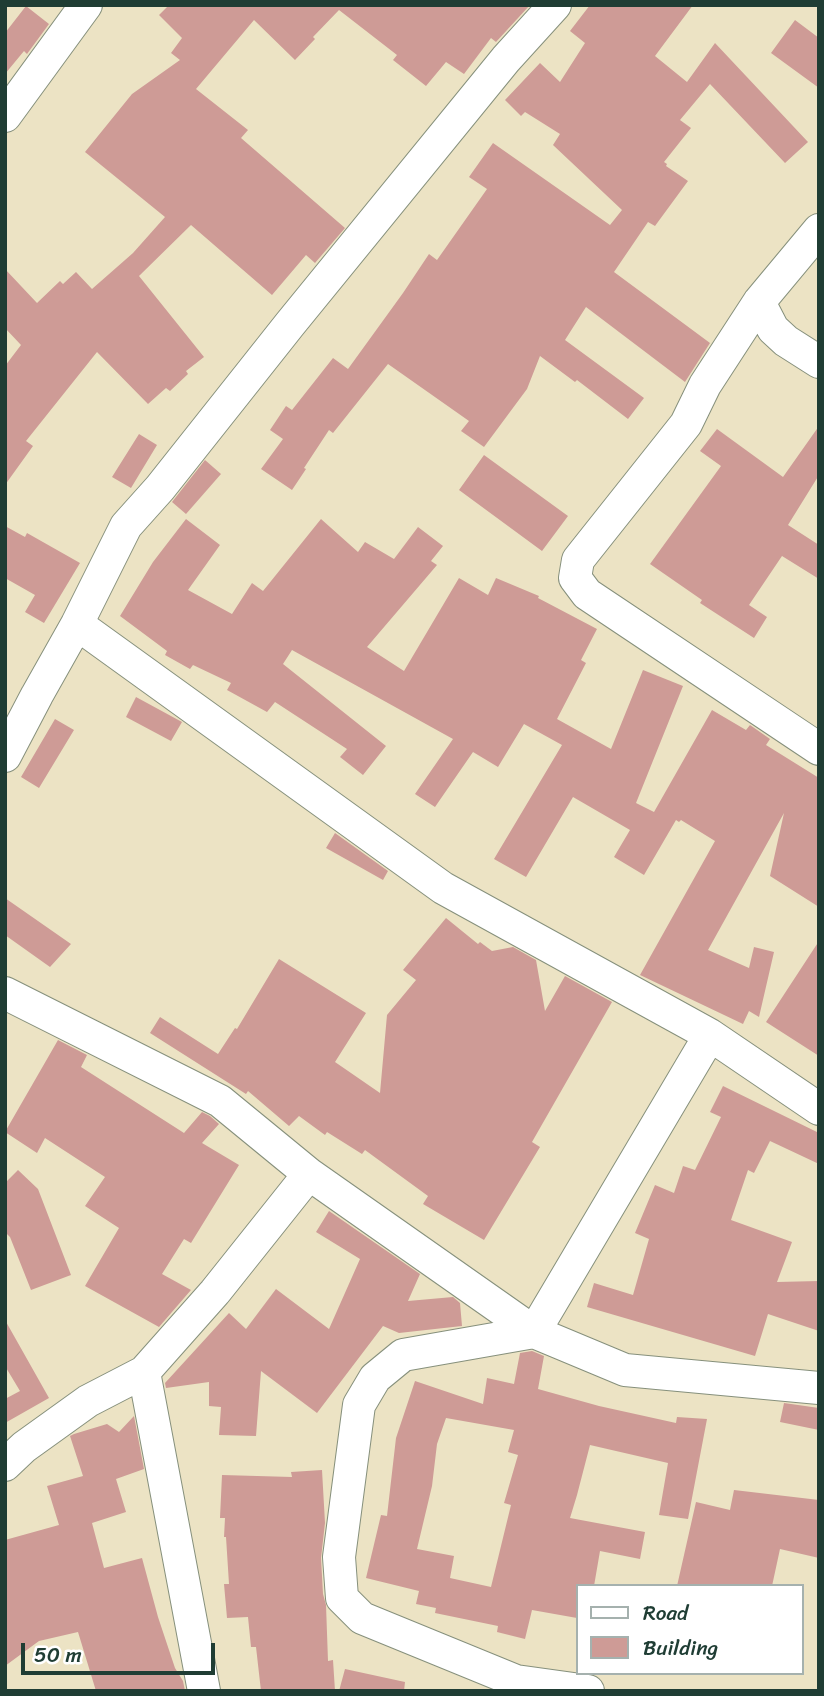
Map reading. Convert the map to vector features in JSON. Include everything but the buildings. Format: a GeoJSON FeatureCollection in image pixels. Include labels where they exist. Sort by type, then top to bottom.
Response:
{"type":"FeatureCollection","features":[{"type":"Feature","properties":{"kind":"street"},"geometry":{"type":"LineString","coordinates":[[5,116],[86,5]]}},
{"type":"Feature","properties":{"kind":"street"},"geometry":{"type":"LineString","coordinates":[[5,756],[77,624],[126,526],[160,488],[506,59],[555,5]]}},
{"type":"Feature","properties":{"kind":"street"},"geometry":{"type":"LineString","coordinates":[[819,230],[759,302],[705,385],[686,424],[578,560],[575,578],[587,594],[819,749]]}},
{"type":"Feature","properties":{"kind":"street"},"geometry":{"type":"LineString","coordinates":[[759,302],[773,329],[786,341],[819,362]]}},
{"type":"Feature","properties":{"kind":"street"},"geometry":{"type":"LineString","coordinates":[[77,624],[443,888],[710,1035],[819,1109]]}},
{"type":"Feature","properties":{"kind":"street"},"geometry":{"type":"LineString","coordinates":[[5,993],[220,1101],[309,1174],[534,1332],[625,1370],[819,1388]]}},
{"type":"Feature","properties":{"kind":"street"},"geometry":{"type":"LineString","coordinates":[[587,1691],[516,1682],[362,1618],[342,1598],[339,1557],[359,1405],[375,1378],[403,1355],[534,1332],[710,1035]]}},
{"type":"Feature","properties":{"kind":"street"},"geometry":{"type":"LineString","coordinates":[[5,1465],[24,1447],[88,1401],[144,1372],[215,1292],[309,1174]]}},
{"type":"Feature","properties":{"kind":"street"},"geometry":{"type":"LineString","coordinates":[[144,1372],[204,1691]]}}]}
